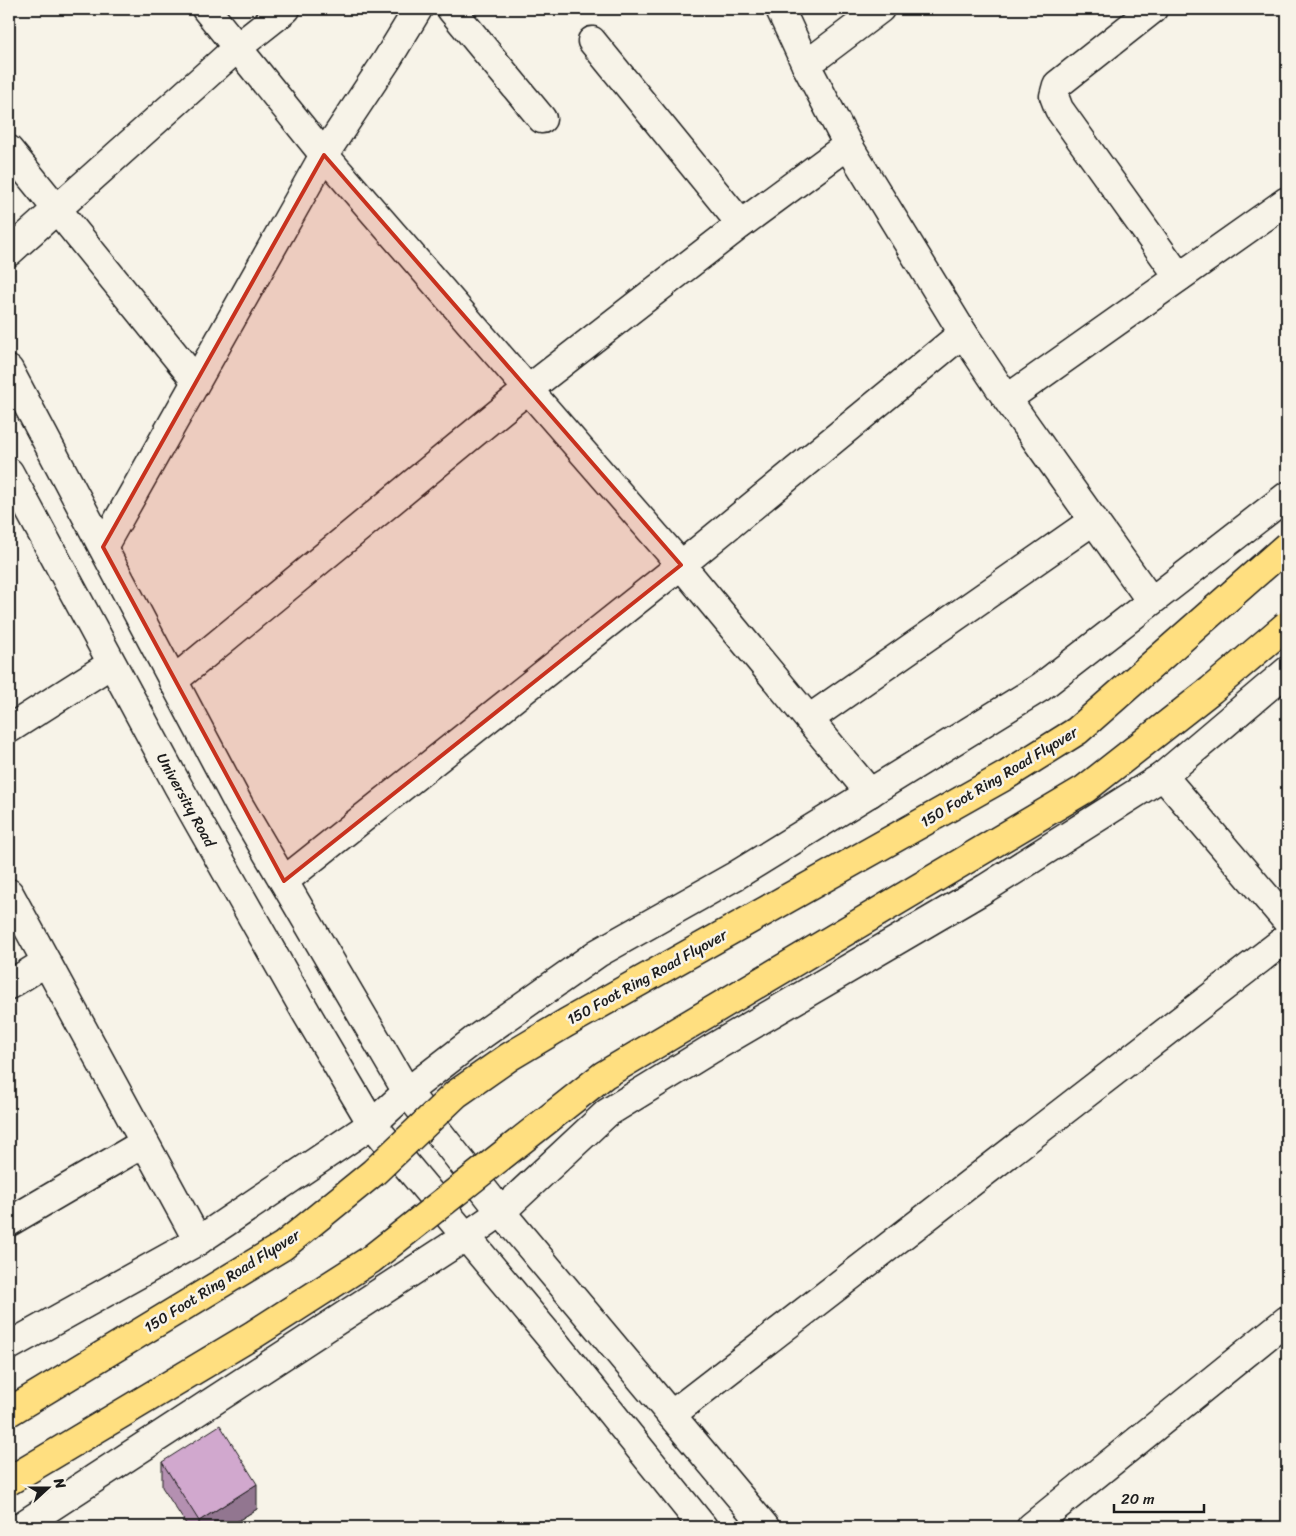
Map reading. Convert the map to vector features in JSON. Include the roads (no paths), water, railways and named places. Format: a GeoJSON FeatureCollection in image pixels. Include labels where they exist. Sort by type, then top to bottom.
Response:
{"type":"FeatureCollection","features":[{"type":"Feature","properties":{"kind":"highway","name":"150 Foot Ring Road Flyover"},"geometry":{"type":"LineString","coordinates":[[9,1412],[283,1246],[374,1172],[456,1094],[509,1057],[1005,776],[1077,731],[1287,546]]}},
{"type":"Feature","properties":{"kind":"highway"},"geometry":{"type":"LineString","coordinates":[[9,1481],[253,1335],[370,1260],[604,1075],[1085,789],[1211,690],[1287,625]]}},
{"type":"Feature","properties":{"kind":"street"},"geometry":{"type":"LineString","coordinates":[[206,9],[324,155],[681,565],[870,792]]}},
{"type":"Feature","properties":{"kind":"street"},"geometry":{"type":"LineString","coordinates":[[9,252],[238,47],[286,9]]}},
{"type":"Feature","properties":{"kind":"street"},"geometry":{"type":"LineString","coordinates":[[103,547],[324,155],[387,60],[418,9]]}},
{"type":"Feature","properties":{"kind":"street"},"geometry":{"type":"LineString","coordinates":[[451,9],[542,119]]}},
{"type":"Feature","properties":{"kind":"street"},"geometry":{"type":"LineString","coordinates":[[780,9],[806,65],[848,145],[963,333],[1007,399],[1151,601]]}},
{"type":"Feature","properties":{"kind":"street"},"geometry":{"type":"LineString","coordinates":[[806,65],[880,9]]}},
{"type":"Feature","properties":{"kind":"street"},"geometry":{"type":"LineString","coordinates":[[1153,9],[1057,86],[1054,96],[1059,109],[1179,277]]}},
{"type":"Feature","properties":{"kind":"street"},"geometry":{"type":"LineString","coordinates":[[592,41],[741,224]]}},
{"type":"Feature","properties":{"kind":"street"},"geometry":{"type":"LineString","coordinates":[[173,680],[529,389],[741,224],[848,145]]}},
{"type":"Feature","properties":{"kind":"street"},"geometry":{"type":"LineString","coordinates":[[9,150],[196,381]]}},
{"type":"Feature","properties":{"kind":"street"},"geometry":{"type":"LineString","coordinates":[[1007,399],[1287,201]]}},
{"type":"Feature","properties":{"kind":"street"},"geometry":{"type":"LineString","coordinates":[[284,881],[681,565],[963,333]]}},
{"type":"Feature","properties":{"kind":"street"},"geometry":{"type":"LineString","coordinates":[[9,370],[239,805],[407,1092],[501,1212],[765,1527]]}},
{"type":"Feature","properties":{"kind":"street","name":"University Road"},"geometry":{"type":"LineString","coordinates":[[9,472],[178,786],[307,1014],[372,1124],[561,1351],[703,1527]]}},
{"type":"Feature","properties":{"kind":"street"},"geometry":{"type":"LineString","coordinates":[[9,1346],[198,1241],[372,1124],[407,1092],[473,1041],[598,954],[735,876],[1041,687],[1287,496]]}},
{"type":"Feature","properties":{"kind":"street"},"geometry":{"type":"LineString","coordinates":[[808,718],[1094,520]]}},
{"type":"Feature","properties":{"kind":"street"},"geometry":{"type":"LineString","coordinates":[[9,729],[111,664]]}},
{"type":"Feature","properties":{"kind":"street"},"geometry":{"type":"LineString","coordinates":[[20,1527],[501,1212],[606,1113],[986,888],[1163,776],[1287,672]]}},
{"type":"Feature","properties":{"kind":"street"},"geometry":{"type":"LineString","coordinates":[[1163,776],[1287,920]]}},
{"type":"Feature","properties":{"kind":"street"},"geometry":{"type":"LineString","coordinates":[[9,893],[198,1241]]}},
{"type":"Feature","properties":{"kind":"street"},"geometry":{"type":"LineString","coordinates":[[671,1415],[1287,938]]}},
{"type":"Feature","properties":{"kind":"street"},"geometry":{"type":"LineString","coordinates":[[9,985],[46,962]]}},
{"type":"Feature","properties":{"kind":"street"},"geometry":{"type":"LineString","coordinates":[[9,1222],[144,1143]]}},
{"type":"Feature","properties":{"kind":"street"},"geometry":{"type":"LineString","coordinates":[[1031,1527],[1287,1320]]}}]}
